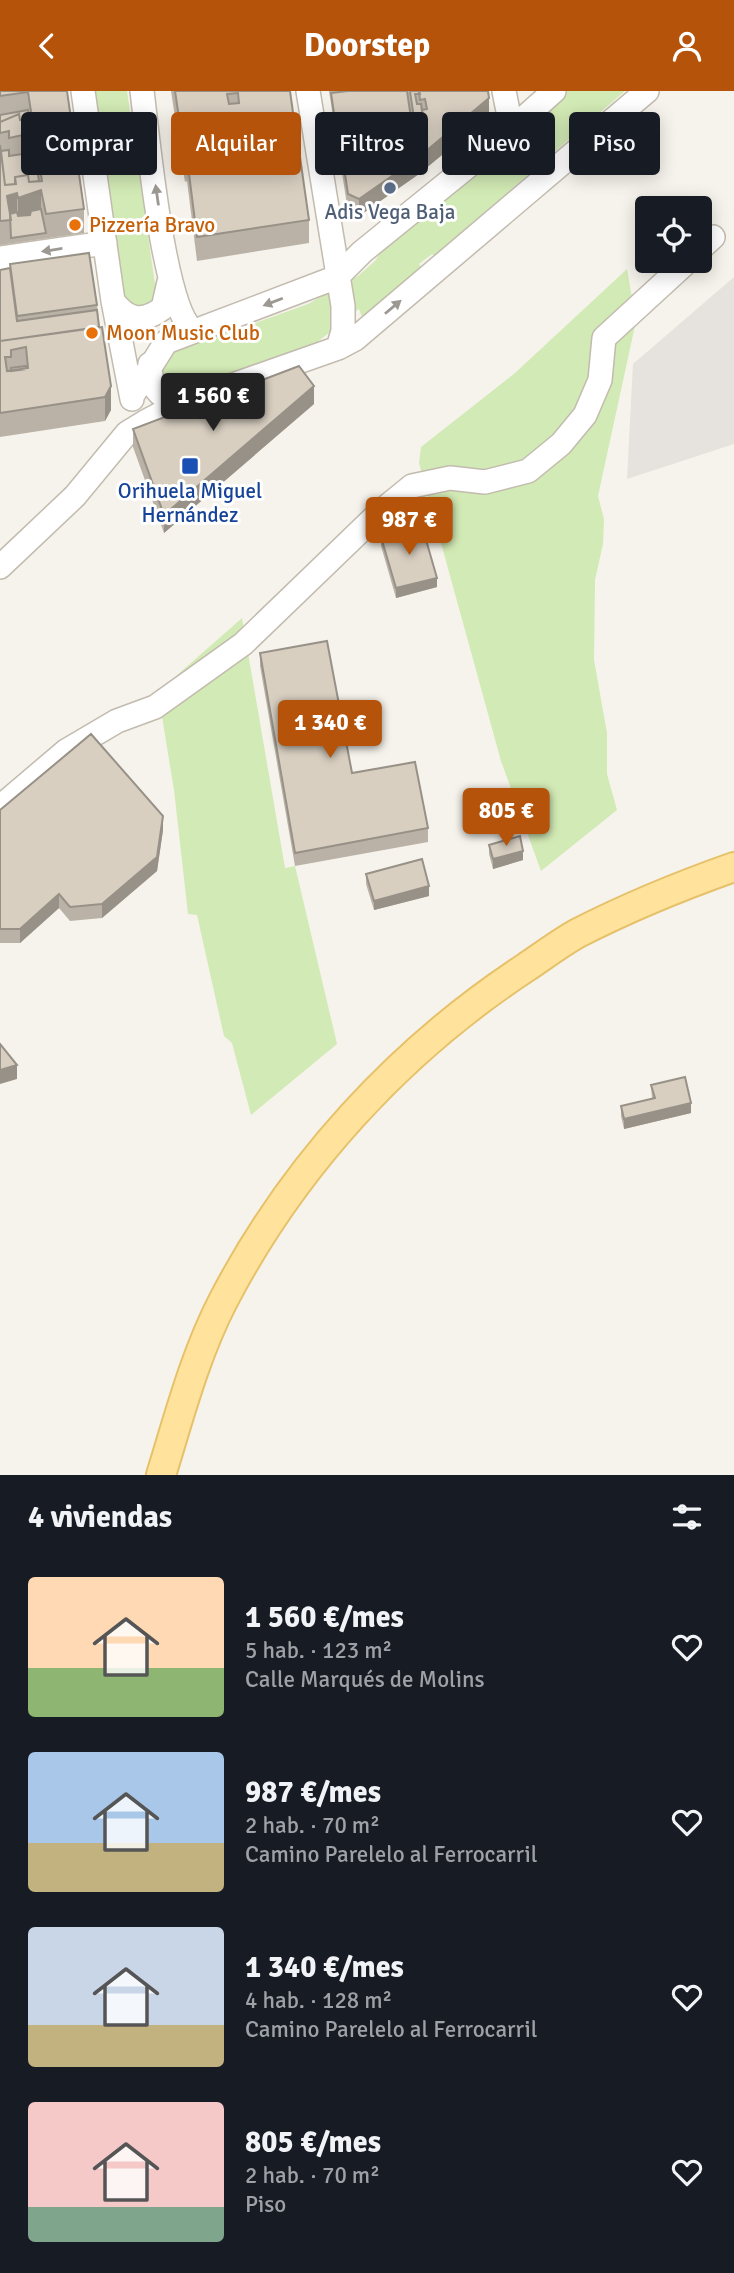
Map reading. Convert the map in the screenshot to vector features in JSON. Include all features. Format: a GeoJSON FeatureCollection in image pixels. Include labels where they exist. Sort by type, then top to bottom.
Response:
{"type":"FeatureCollection","features":[{"type":"Feature","properties":{"kind":"main road"},"geometry":{"type":"LineString","coordinates":[[161,1475],[185,1397],[223,1302],[268,1226],[316,1157],[397,1067],[485,994],[576,934],[674,888],[734,867]]}},
{"type":"Feature","properties":{"kind":"street"},"geometry":{"type":"LineString","coordinates":[[83,91],[113,301],[132,396],[127,433]]}},
{"type":"Feature","properties":{"kind":"street"},"geometry":{"type":"LineString","coordinates":[[142,91],[169,281],[181,318],[192,330]]}},
{"type":"Feature","properties":{"kind":"street"},"geometry":{"type":"LineString","coordinates":[[308,91],[344,319],[338,348]]}},
{"type":"Feature","properties":{"kind":"street"},"geometry":{"type":"LineString","coordinates":[[504,91],[508,112]]}},
{"type":"Feature","properties":{"kind":"street"},"geometry":{"type":"LineString","coordinates":[[528,112],[554,91]]}},
{"type":"Feature","properties":{"kind":"street"},"geometry":{"type":"LineString","coordinates":[[3,556],[75,496],[127,433],[179,404],[338,348],[355,339],[647,91]]}},
{"type":"Feature","properties":{"kind":"street"},"geometry":{"type":"LineString","coordinates":[[132,396],[166,342],[337,277],[362,252],[457,175]]}},
{"type":"Feature","properties":{"kind":"street"},"geometry":{"type":"LineString","coordinates":[[0,258],[105,243]]}},
{"type":"Feature","properties":{"kind":"street"},"geometry":{"type":"LineString","coordinates":[[0,807],[66,751],[117,722],[155,707],[187,687],[243,644],[380,512],[412,486],[450,478],[485,482],[528,471],[561,445],[585,415],[600,380],[604,338],[675,273]]}},
{"type":"Feature","properties":{"kind":"street"},"geometry":{"type":"LineString","coordinates":[[113,301],[129,317],[163,308],[169,281]]}},
{"type":"Feature","properties":{"kind":"street"},"geometry":{"type":"LineString","coordinates":[[150,364],[153,387],[166,399],[179,404]]}},
{"type":"Feature","properties":{"kind":"shaded area"},"geometry":{"type":"Polygon","coordinates":[[[734,277],[734,444],[627,479],[633,364],[734,277]]]}},
{"type":"Feature","properties":{"kind":"green space"},"geometry":{"type":"Polygon","coordinates":[[[94,91],[127,91],[130,112],[97,112],[94,91]]]}},
{"type":"Feature","properties":{"kind":"green space"},"geometry":{"type":"Polygon","coordinates":[[[568,91],[625,91],[601,112],[569,112],[569,139],[555,151],[555,112],[543,112],[568,91]]]}},
{"type":"Feature","properties":{"kind":"green space"},"geometry":{"type":"Polygon","coordinates":[[[105,175],[139,175],[156,291],[152,304],[141,309],[130,307],[122,296],[105,175]]]}},
{"type":"Feature","properties":{"kind":"green space"},"geometry":{"type":"Polygon","coordinates":[[[468,175],[528,175],[434,256],[432,254],[419,264],[422,268],[362,317],[359,309],[316,343],[177,411],[152,360],[308,304],[358,276],[375,261],[386,244],[468,175]]]}},
{"type":"Feature","properties":{"kind":"green space"},"geometry":{"type":"Polygon","coordinates":[[[627,269],[636,321],[598,496],[604,519],[603,544],[595,580],[594,660],[607,733],[607,774],[617,810],[541,871],[501,761],[419,463],[421,447],[515,373],[627,269]]]}},
{"type":"Feature","properties":{"kind":"green space"},"geometry":{"type":"Polygon","coordinates":[[[242,618],[285,868],[295,866],[337,1044],[251,1115],[232,1043],[224,1036],[197,915],[188,914],[174,790],[158,692],[242,618]]]}},
{"type":"Feature","properties":{"kind":"building"},"geometry":{"type":"Polygon","coordinates":[[[0,91],[67,91],[70,112],[31,112],[28,92],[0,96],[0,91]]]}},
{"type":"Feature","properties":{"kind":"building"},"geometry":{"type":"Polygon","coordinates":[[[175,91],[290,91],[293,112],[178,112],[175,91]],[[238,93],[227,94],[229,104],[239,103],[238,93]]]}},
{"type":"Feature","properties":{"kind":"building"},"geometry":{"type":"Polygon","coordinates":[[[407,91],[410,112],[334,112],[331,93],[407,91]]]}},
{"type":"Feature","properties":{"kind":"building"},"geometry":{"type":"Polygon","coordinates":[[[410,91],[419,91],[420,94],[415,94],[422,112],[413,112],[410,91]]]}},
{"type":"Feature","properties":{"kind":"building"},"geometry":{"type":"Polygon","coordinates":[[[419,91],[488,91],[489,98],[472,112],[442,112],[442,138],[428,149],[428,112],[422,112],[427,109],[425,99],[420,100],[419,91]]]}},
{"type":"Feature","properties":{"kind":"building"},"geometry":{"type":"Polygon","coordinates":[[[28,110],[21,112],[20,120],[19,114],[0,122],[0,115],[28,110]]]}},
{"type":"Feature","properties":{"kind":"building"},"geometry":{"type":"Polygon","coordinates":[[[19,114],[21,135],[9,138],[9,131],[0,133],[0,122],[19,114]]]}},
{"type":"Feature","properties":{"kind":"building"},"geometry":{"type":"Polygon","coordinates":[[[0,145],[5,185],[16,184],[15,177],[28,175],[29,182],[42,181],[41,175],[79,175],[84,209],[46,214],[41,190],[18,198],[17,193],[7,196],[11,220],[0,221],[0,145]]]}},
{"type":"Feature","properties":{"kind":"building"},"geometry":{"type":"Polygon","coordinates":[[[9,150],[9,156],[21,154],[21,175],[28,175],[15,177],[15,184],[5,185],[1,151],[9,150]]]}},
{"type":"Feature","properties":{"kind":"building"},"geometry":{"type":"Polygon","coordinates":[[[301,164],[309,220],[197,237],[189,175],[301,175],[301,164]]]}},
{"type":"Feature","properties":{"kind":"building"},"geometry":{"type":"Polygon","coordinates":[[[28,175],[38,175],[39,181],[29,182],[28,175]]]}},
{"type":"Feature","properties":{"kind":"building"},"geometry":{"type":"Polygon","coordinates":[[[345,175],[393,175],[359,199],[348,194],[345,175]]]}},
{"type":"Feature","properties":{"kind":"building"},"geometry":{"type":"Polygon","coordinates":[[[41,209],[46,233],[11,238],[10,214],[17,212],[18,216],[30,215],[31,211],[41,209]]]}},
{"type":"Feature","properties":{"kind":"building"},"geometry":{"type":"Polygon","coordinates":[[[89,253],[97,305],[17,316],[10,264],[89,253]]]}},
{"type":"Feature","properties":{"kind":"building"},"geometry":{"type":"Polygon","coordinates":[[[10,268],[17,321],[97,310],[99,327],[0,341],[0,270],[10,268]]]}},
{"type":"Feature","properties":{"kind":"building"},"geometry":{"type":"Polygon","coordinates":[[[102,327],[111,386],[105,397],[0,413],[0,341],[102,327]],[[26,347],[11,350],[11,357],[5,357],[7,371],[28,368],[26,347]]]}},
{"type":"Feature","properties":{"kind":"building"},"geometry":{"type":"Polygon","coordinates":[[[26,366],[26,369],[11,371],[11,368],[26,366]]]}},
{"type":"Feature","properties":{"kind":"building","name":"Orihuela Miguel Hernández"},"geometry":{"type":"Polygon","coordinates":[[[299,366],[314,386],[164,515],[133,429],[299,366]]]}},
{"type":"Feature","properties":{"kind":"building"},"geometry":{"type":"Polygon","coordinates":[[[422,526],[437,578],[396,588],[381,537],[422,526]]]}},
{"type":"Feature","properties":{"kind":"building"},"geometry":{"type":"Polygon","coordinates":[[[327,641],[352,773],[415,762],[428,828],[295,853],[260,653],[327,641]]]}},
{"type":"Feature","properties":{"kind":"building"},"geometry":{"type":"Polygon","coordinates":[[[91,734],[163,816],[157,857],[102,904],[70,907],[59,894],[20,929],[0,929],[0,810],[91,734]]]}},
{"type":"Feature","properties":{"kind":"building"},"geometry":{"type":"Polygon","coordinates":[[[520,836],[523,851],[493,859],[489,845],[520,836]]]}},
{"type":"Feature","properties":{"kind":"building"},"geometry":{"type":"Polygon","coordinates":[[[422,859],[429,886],[374,901],[366,874],[422,859]]]}},
{"type":"Feature","properties":{"kind":"building"},"geometry":{"type":"Polygon","coordinates":[[[0,1044],[17,1065],[0,1070],[0,1044]]]}},
{"type":"Feature","properties":{"kind":"building"},"geometry":{"type":"Polygon","coordinates":[[[685,1077],[691,1103],[624,1119],[621,1106],[655,1098],[651,1085],[685,1077]]]}},
{"type":"Feature","properties":{"kind":"place","name":"Adis Vega Baja"},"geometry":{"type":"Point","coordinates":[390,188]}},
{"type":"Feature","properties":{"kind":"place","name":"Pizzería Bravo"},"geometry":{"type":"Point","coordinates":[75,225]}},
{"type":"Feature","properties":{"kind":"place","name":"Moon Music Club"},"geometry":{"type":"Point","coordinates":[92,333]}},
{"type":"Feature","properties":{"kind":"place","name":"Orihuela Miguel Hernández"},"geometry":{"type":"Point","coordinates":[190,466]}}]}
